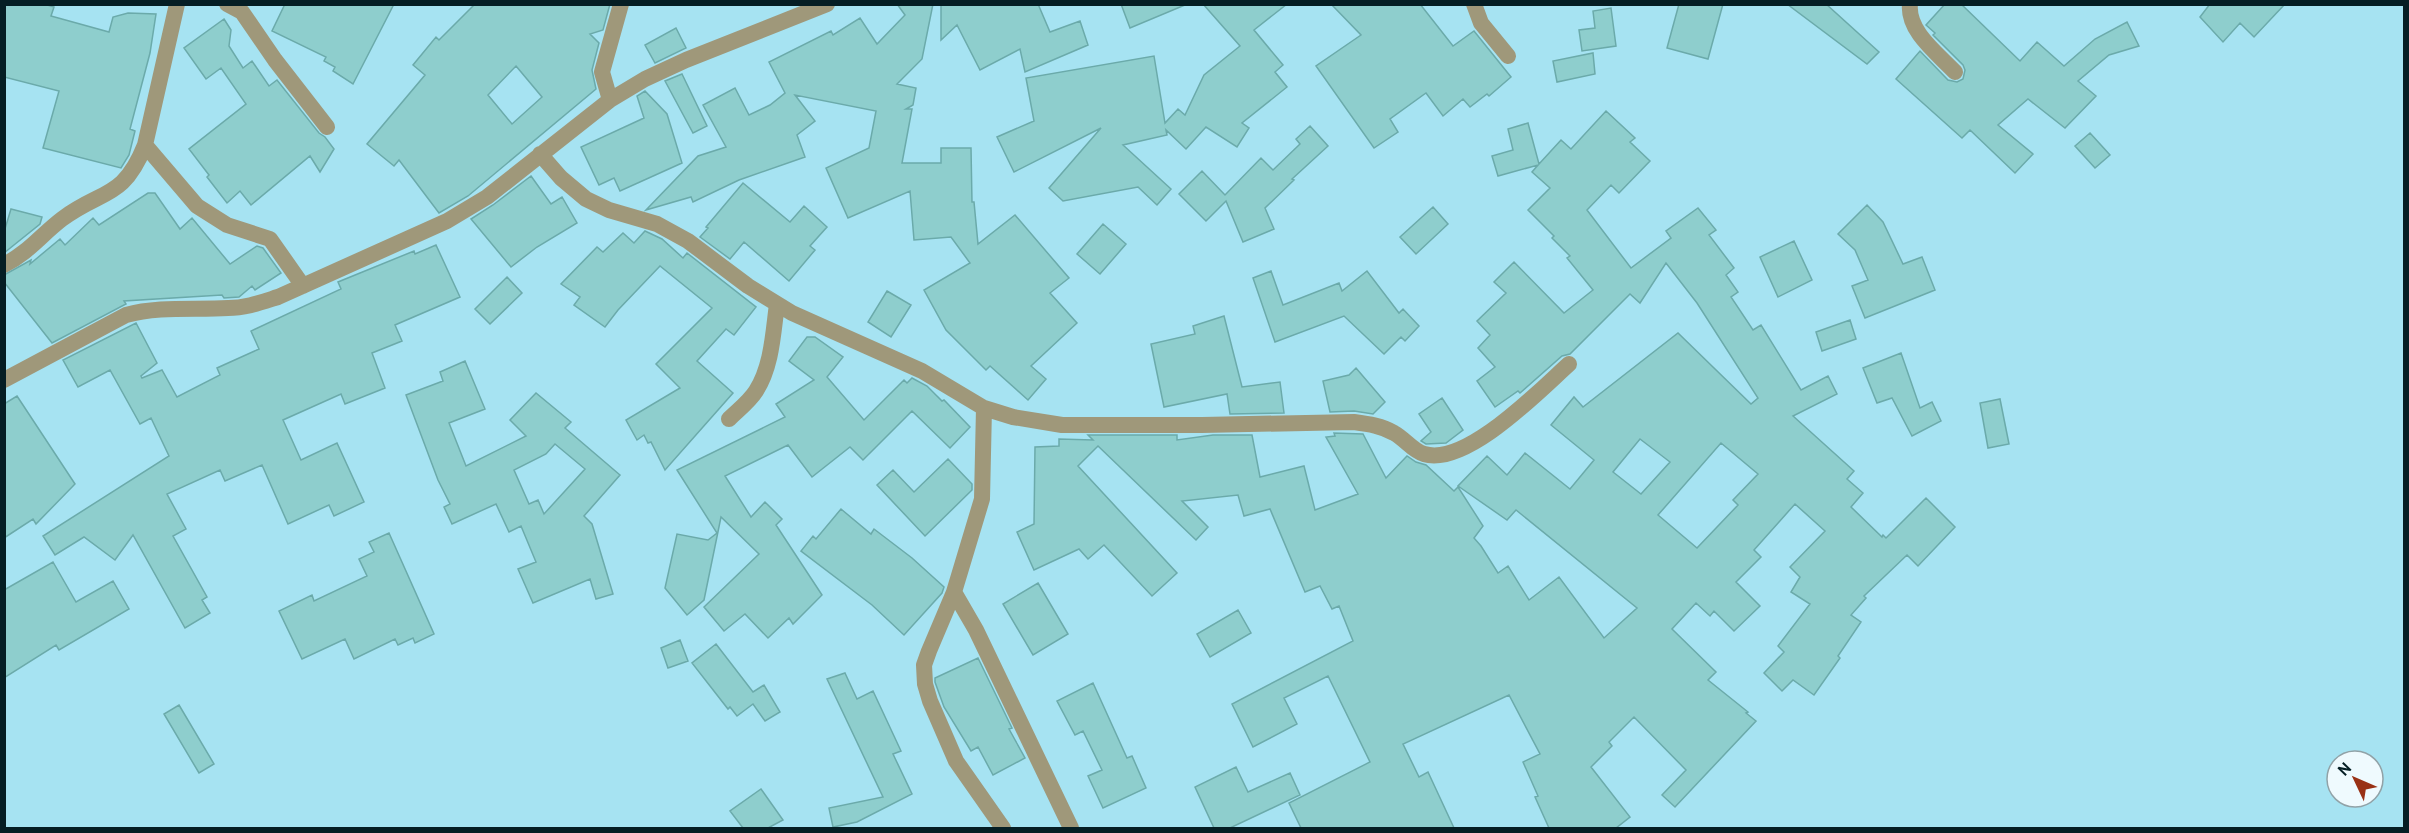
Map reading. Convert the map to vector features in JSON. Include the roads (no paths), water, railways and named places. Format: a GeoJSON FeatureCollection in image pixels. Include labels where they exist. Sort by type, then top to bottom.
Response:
{"type":"FeatureCollection","features":[{"type":"Feature","properties":{"kind":"street"},"geometry":{"type":"LineString","coordinates":[[4,265],[33,247],[65,217],[110,193],[126,180],[136,166],[145,145],[177,4]]}},
{"type":"Feature","properties":{"kind":"street"},"geometry":{"type":"LineString","coordinates":[[227,4],[242,12],[275,60],[327,127]]}},
{"type":"Feature","properties":{"kind":"street"},"geometry":{"type":"LineString","coordinates":[[610,100],[602,72],[621,4]]}},
{"type":"Feature","properties":{"kind":"street"},"geometry":{"type":"LineString","coordinates":[[4,380],[126,315],[141,311],[252,305],[278,297],[447,221],[486,197],[610,100],[645,79],[686,60],[827,4]]}},
{"type":"Feature","properties":{"kind":"street"},"geometry":{"type":"LineString","coordinates":[[1474,4],[1481,22],[1508,56]]}},
{"type":"Feature","properties":{"kind":"street"},"geometry":{"type":"LineString","coordinates":[[1910,4],[1910,18],[1919,34],[1954,72]]}},
{"type":"Feature","properties":{"kind":"street"},"geometry":{"type":"LineString","coordinates":[[145,145],[197,206],[227,225],[270,239],[303,286]]}},
{"type":"Feature","properties":{"kind":"street"},"geometry":{"type":"LineString","coordinates":[[540,154],[561,178],[586,199],[609,210],[657,224],[688,242],[748,286],[777,304],[840,336],[922,371],[984,408],[1013,417],[1062,425],[1354,422],[1376,425],[1395,434],[1424,454],[1442,456],[1479,439],[1507,420],[1569,364]]}},
{"type":"Feature","properties":{"kind":"street"},"geometry":{"type":"LineString","coordinates":[[729,419],[756,392],[763,376],[773,337],[777,304]]}},
{"type":"Feature","properties":{"kind":"street"},"geometry":{"type":"LineString","coordinates":[[984,408],[982,499],[954,592],[924,665],[925,684],[930,701],[956,761],[1003,828]]}},
{"type":"Feature","properties":{"kind":"street"},"geometry":{"type":"LineString","coordinates":[[954,592],[976,630],[1071,828]]}}]}
